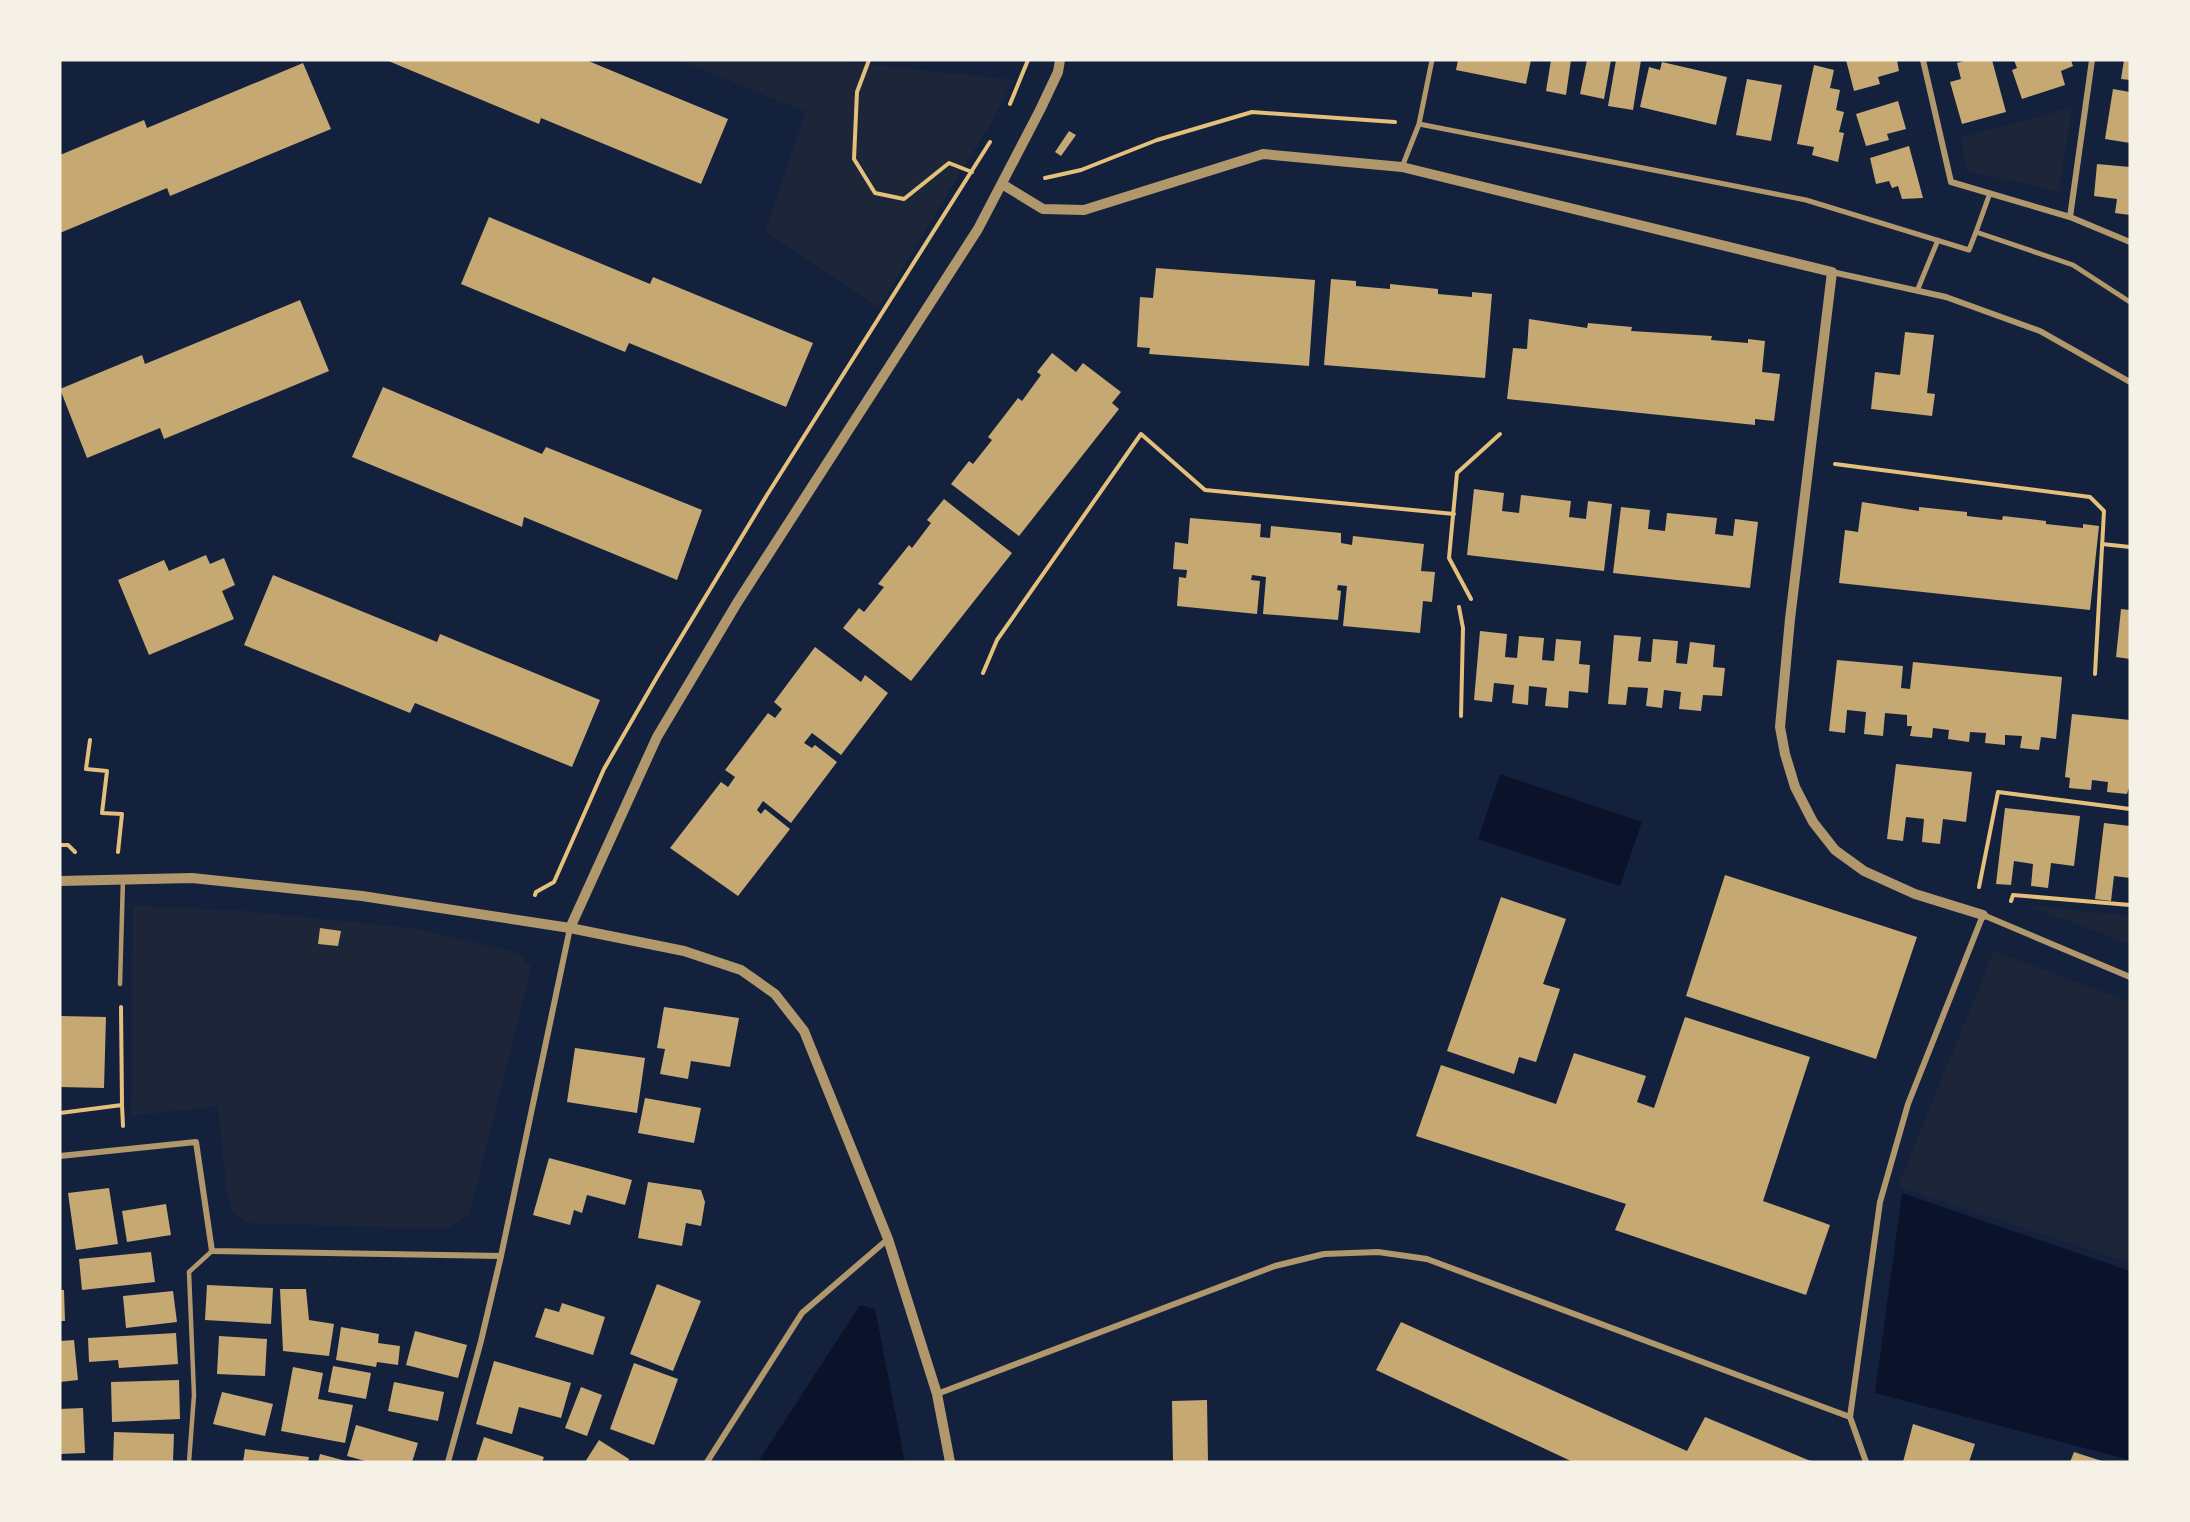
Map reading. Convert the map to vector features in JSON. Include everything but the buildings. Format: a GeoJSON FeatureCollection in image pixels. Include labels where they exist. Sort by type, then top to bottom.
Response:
{"type":"FeatureCollection","features":[{"type":"Feature","properties":{"kind":"street"},"geometry":{"type":"LineString","coordinates":[[448,1462],[481,1341],[501,1256],[570,928],[657,737],[737,603],[978,229],[1058,72],[1060,60]]}},
{"type":"Feature","properties":{"kind":"street"},"geometry":{"type":"LineString","coordinates":[[1402,167],[1419,124],[1432,60]]}},
{"type":"Feature","properties":{"kind":"street"},"geometry":{"type":"LineString","coordinates":[[1923,60],[1951,182],[2070,217],[2130,242]]}},
{"type":"Feature","properties":{"kind":"street"},"geometry":{"type":"LineString","coordinates":[[2070,217],[2092,60]]}},
{"type":"Feature","properties":{"kind":"street"},"geometry":{"type":"LineString","coordinates":[[1419,124],[1806,200],[1969,250],[1990,193]]}},
{"type":"Feature","properties":{"kind":"street"},"geometry":{"type":"LineString","coordinates":[[1002,184],[1043,209],[1084,210],[1263,154],[1402,167],[1832,272],[1946,297],[2040,331],[2130,382]]}},
{"type":"Feature","properties":{"kind":"street"},"geometry":{"type":"LineString","coordinates":[[1977,232],[2073,265],[2130,302]]}},
{"type":"Feature","properties":{"kind":"street"},"geometry":{"type":"LineString","coordinates":[[1917,291],[1938,240]]}},
{"type":"Feature","properties":{"kind":"street"},"geometry":{"type":"LineString","coordinates":[[1832,272],[1780,727],[1795,787],[1813,822],[1835,850],[1864,871],[1915,894],[1983,915],[2130,977]]}},
{"type":"Feature","properties":{"kind":"street"},"geometry":{"type":"LineString","coordinates":[[60,880],[203,879],[362,896],[570,928],[684,951],[741,970],[775,994],[804,1031],[888,1239],[937,1394],[950,1462]]}},
{"type":"Feature","properties":{"kind":"street"},"geometry":{"type":"LineString","coordinates":[[1866,1462],[1850,1418],[1880,1202],[1908,1104],[1983,915]]}},
{"type":"Feature","properties":{"kind":"street"},"geometry":{"type":"LineString","coordinates":[[60,1156],[196,1142],[212,1251],[501,1256]]}},
{"type":"Feature","properties":{"kind":"street"},"geometry":{"type":"LineString","coordinates":[[707,1462],[802,1313],[888,1239]]}},
{"type":"Feature","properties":{"kind":"street"},"geometry":{"type":"LineString","coordinates":[[937,1394],[1275,1266],[1324,1254],[1378,1252],[1427,1258],[1850,1418]]}},
{"type":"Feature","properties":{"kind":"lane"},"geometry":{"type":"LineString","coordinates":[[120,984],[123,879]]}},
{"type":"Feature","properties":{"kind":"lane"},"geometry":{"type":"LineString","coordinates":[[189,1462],[194,1395],[189,1272],[212,1251]]}},
{"type":"Feature","properties":{"kind":"path"},"geometry":{"type":"LineString","coordinates":[[869,60],[857,92],[854,159],[875,193],[904,199],[949,163],[972,172]]}},
{"type":"Feature","properties":{"kind":"path"},"geometry":{"type":"LineString","coordinates":[[1035,180],[1081,170],[1157,140],[1252,112],[1419,124]]}},
{"type":"Feature","properties":{"kind":"path"},"geometry":{"type":"LineString","coordinates":[[983,673],[997,640],[1141,434],[1205,490],[1454,514]]}},
{"type":"Feature","properties":{"kind":"path"},"geometry":{"type":"LineString","coordinates":[[1471,600],[1449,558],[1457,473],[1500,434]]}},
{"type":"Feature","properties":{"kind":"path"},"geometry":{"type":"LineString","coordinates":[[1809,460],[2090,497],[2104,511],[2095,674]]}},
{"type":"Feature","properties":{"kind":"path"},"geometry":{"type":"LineString","coordinates":[[2102,544],[2130,547]]}},
{"type":"Feature","properties":{"kind":"path"},"geometry":{"type":"LineString","coordinates":[[1459,607],[1463,628],[1461,716]]}},
{"type":"Feature","properties":{"kind":"path"},"geometry":{"type":"LineString","coordinates":[[90,740],[86,769],[108,771],[102,813],[122,814],[119,852],[108,852]]}},
{"type":"Feature","properties":{"kind":"path"},"geometry":{"type":"LineString","coordinates":[[1946,904],[1954,880],[1979,890],[1998,792],[2130,809]]}},
{"type":"Feature","properties":{"kind":"path"},"geometry":{"type":"LineString","coordinates":[[60,845],[68,845],[73,852],[85,852]]}},
{"type":"Feature","properties":{"kind":"path"},"geometry":{"type":"LineString","coordinates":[[2000,899],[2010,904],[2013,895],[2130,905]]}},
{"type":"Feature","properties":{"kind":"path"},"geometry":{"type":"LineString","coordinates":[[60,1113],[122,1106],[120,984]]}},
{"type":"Feature","properties":{"kind":"shaded area"},"geometry":{"type":"Polygon","coordinates":[[[679,60],[824,60],[1014,80],[992,121],[879,307],[765,231],[806,112],[679,60]]]}},
{"type":"Feature","properties":{"kind":"shaded area"},"geometry":{"type":"Polygon","coordinates":[[[2072,107],[2059,191],[1967,171],[1961,138],[2072,107]]]}},
{"type":"Feature","properties":{"kind":"shaded area"},"geometry":{"type":"Polygon","coordinates":[[[1500,774],[1642,822],[1620,886],[1478,839],[1500,774]]]}},
{"type":"Feature","properties":{"kind":"shaded area"},"geometry":{"type":"Polygon","coordinates":[[[2026,905],[2130,916],[2130,944],[2026,905]]]}},
{"type":"Feature","properties":{"kind":"shaded area"},"geometry":{"type":"Polygon","coordinates":[[[133,906],[245,911],[419,929],[518,953],[531,967],[469,1214],[447,1229],[247,1223],[232,1211],[227,1194],[218,1106],[131,1116],[133,906]]]}},
{"type":"Feature","properties":{"kind":"shaded area"},"geometry":{"type":"Polygon","coordinates":[[[1994,951],[2130,1002],[2130,1263],[1898,1186],[1994,951]]]}},
{"type":"Feature","properties":{"kind":"shaded area"},"geometry":{"type":"Polygon","coordinates":[[[1902,1193],[2130,1271],[2130,1460],[1875,1393],[1902,1193]]]}},
{"type":"Feature","properties":{"kind":"shaded area"},"geometry":{"type":"Polygon","coordinates":[[[860,1305],[875,1309],[905,1462],[758,1462],[860,1305]]]}}]}
